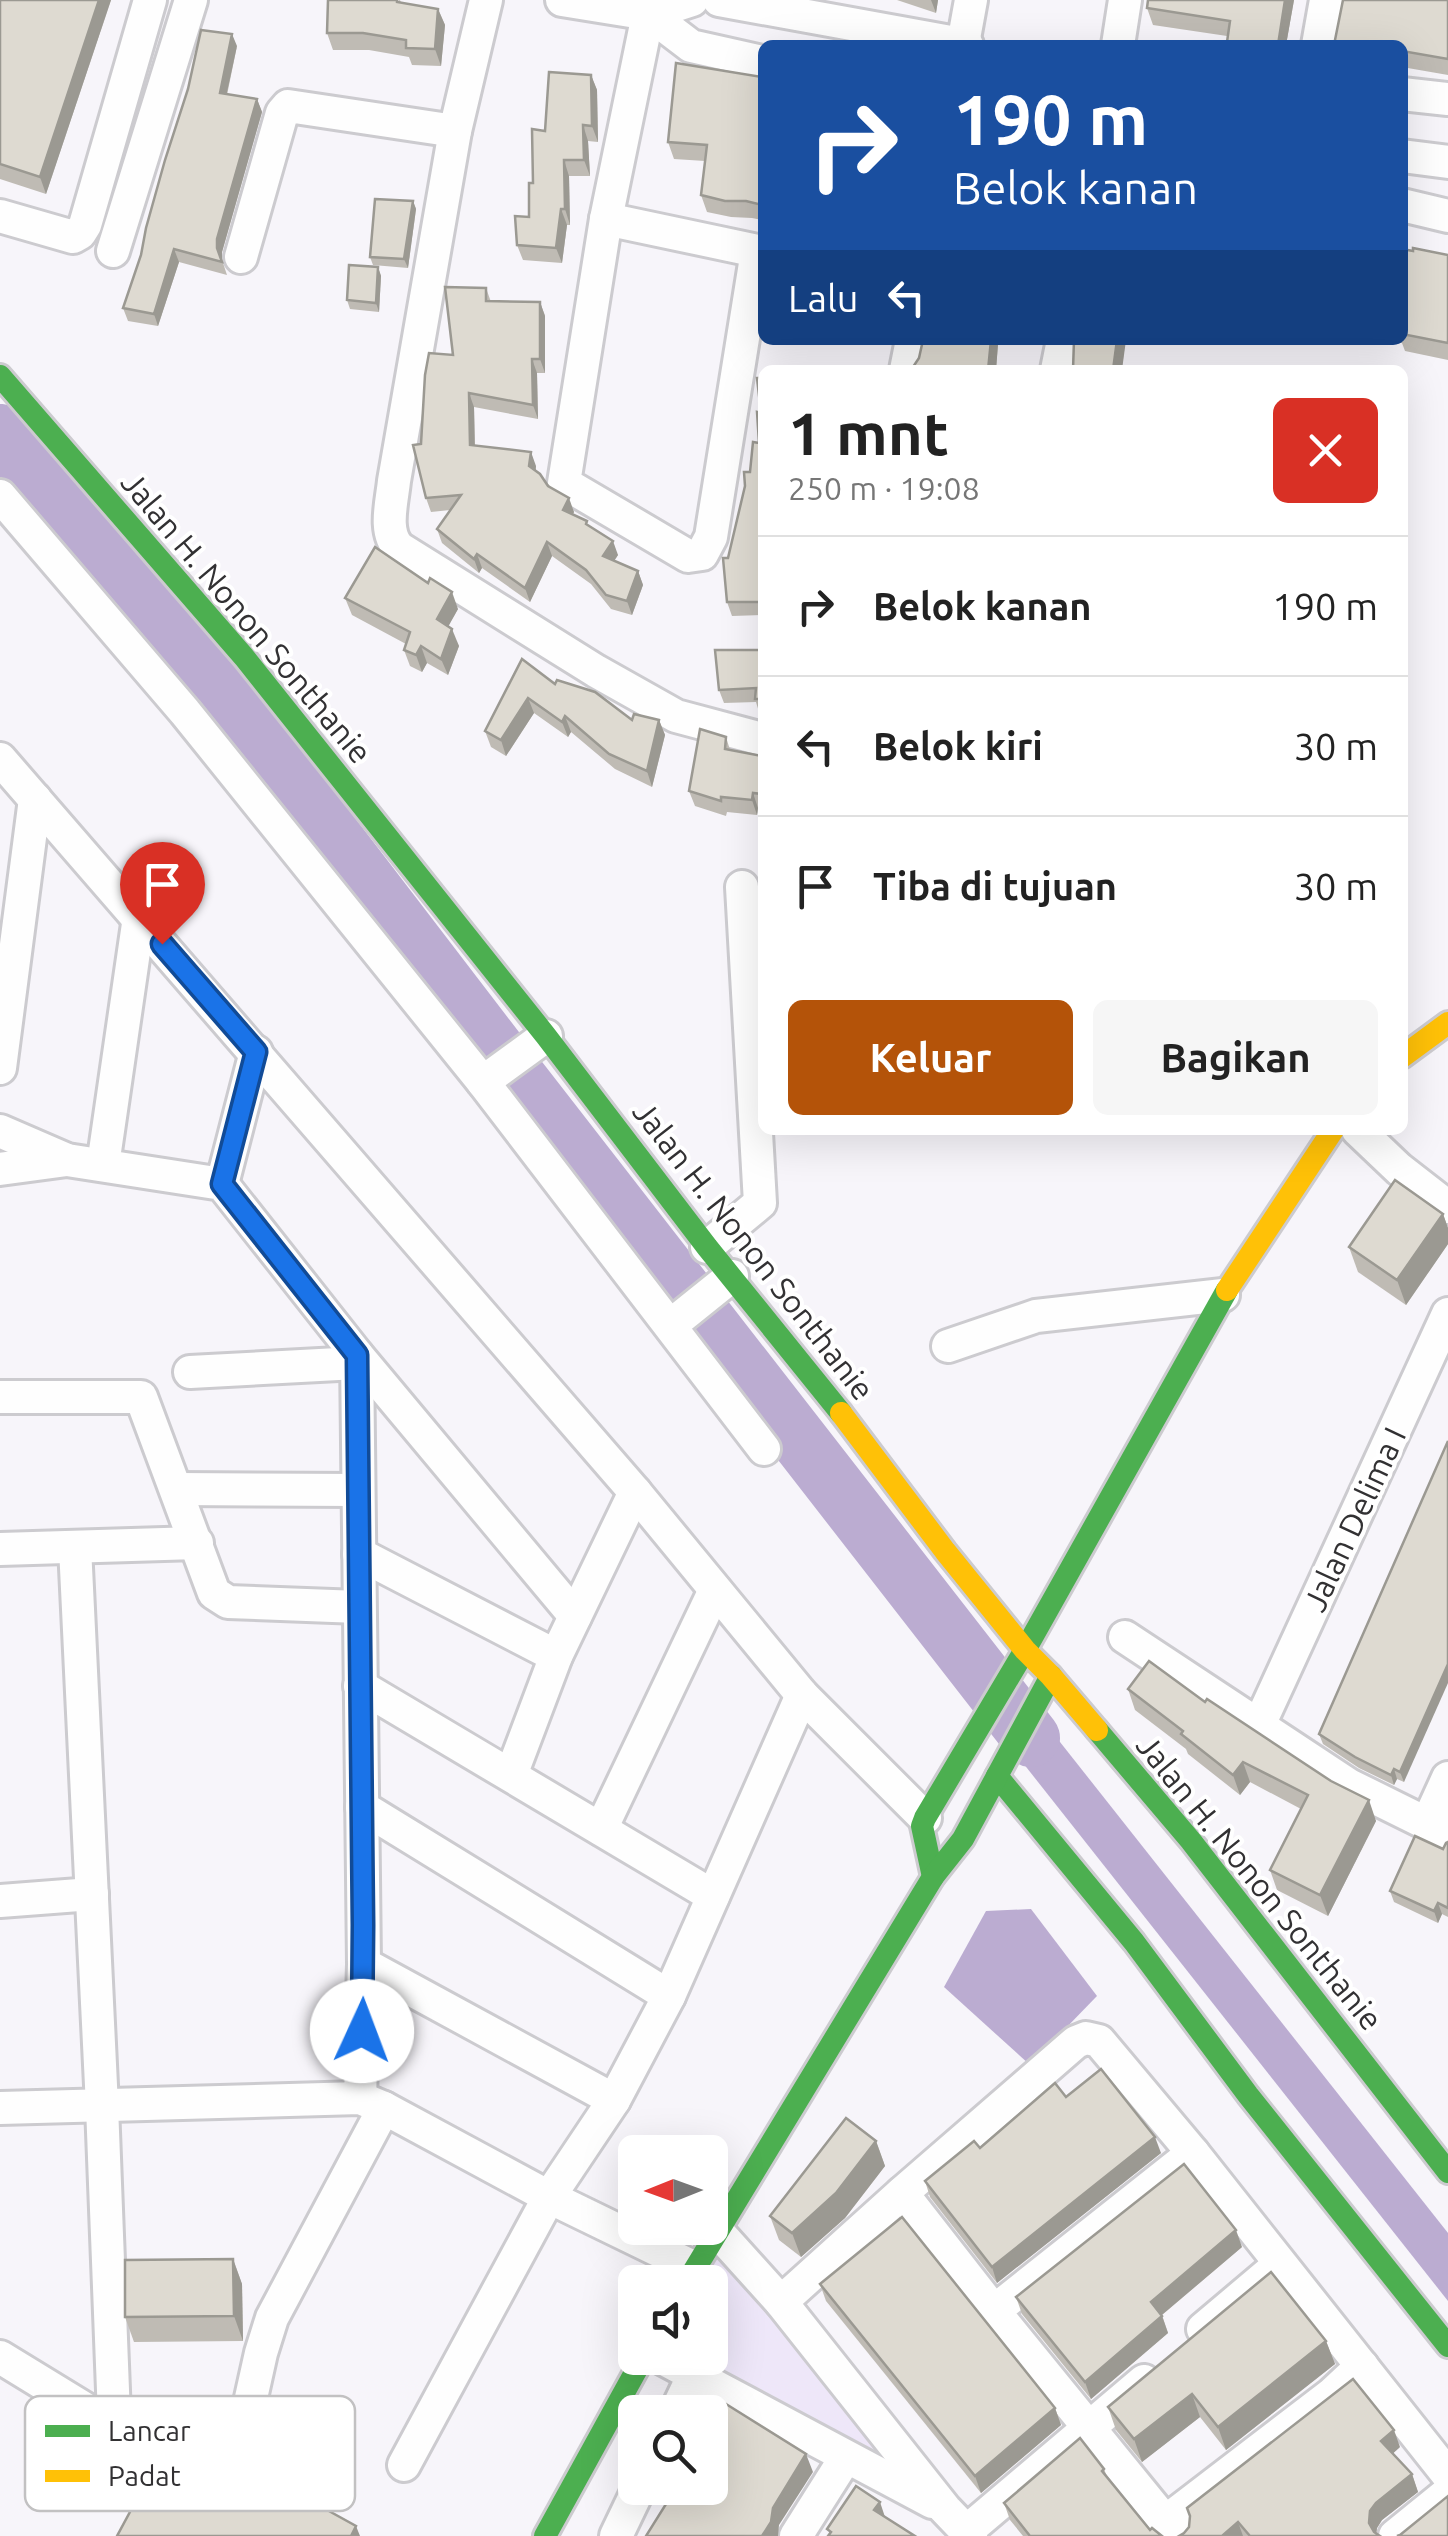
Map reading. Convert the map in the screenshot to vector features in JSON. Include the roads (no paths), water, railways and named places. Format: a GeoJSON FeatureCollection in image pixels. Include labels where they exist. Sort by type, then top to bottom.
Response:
{"type":"FeatureCollection","features":[{"type":"Feature","properties":{"kind":"street"},"geometry":{"type":"LineString","coordinates":[[0,216],[73,237],[80,234],[150,0]]}},
{"type":"Feature","properties":{"kind":"street"},"geometry":{"type":"LineString","coordinates":[[113,250],[191,0]]}},
{"type":"Feature","properties":{"kind":"street"},"geometry":{"type":"LineString","coordinates":[[486,0],[455,131],[394,481],[392,541],[596,671],[676,716],[758,738]]}},
{"type":"Feature","properties":{"kind":"street"},"geometry":{"type":"LineString","coordinates":[[562,0],[650,7],[692,0]]}},
{"type":"Feature","properties":{"kind":"street"},"geometry":{"type":"LineString","coordinates":[[719,0],[943,40]]}},
{"type":"Feature","properties":{"kind":"street"},"geometry":{"type":"LineString","coordinates":[[966,40],[971,0]]}},
{"type":"Feature","properties":{"kind":"street"},"geometry":{"type":"LineString","coordinates":[[1119,40],[1125,0]]}},
{"type":"Feature","properties":{"kind":"street"},"geometry":{"type":"LineString","coordinates":[[1319,40],[1326,0]]}},
{"type":"Feature","properties":{"kind":"street"},"geometry":{"type":"LineString","coordinates":[[650,7],[692,46],[758,61]]}},
{"type":"Feature","properties":{"kind":"street"},"geometry":{"type":"LineString","coordinates":[[650,7],[606,219],[564,482],[688,556],[702,554],[711,538],[758,264]]}},
{"type":"Feature","properties":{"kind":"street"},"geometry":{"type":"LineString","coordinates":[[1408,95],[1448,100]]}},
{"type":"Feature","properties":{"kind":"street"},"geometry":{"type":"LineString","coordinates":[[241,257],[282,113],[288,106],[455,131]]}},
{"type":"Feature","properties":{"kind":"street"},"geometry":{"type":"LineString","coordinates":[[1408,157],[1448,162]]}},
{"type":"Feature","properties":{"kind":"street"},"geometry":{"type":"LineString","coordinates":[[1408,206],[1448,216]]}},
{"type":"Feature","properties":{"kind":"street"},"geometry":{"type":"LineString","coordinates":[[606,219],[758,252]]}},
{"type":"Feature","properties":{"kind":"street","name":"Jalan H. Nonon Sonthanie"},"geometry":{"type":"LineString","coordinates":[[0,376],[244,657],[538,1042],[707,1246],[724,1283],[1021,1655],[1051,1676],[1190,1841],[1448,2172]]}},
{"type":"Feature","properties":{"kind":"street"},"geometry":{"type":"LineString","coordinates":[[0,496],[184,712],[486,1080],[674,1322],[764,1449]]}},
{"type":"Feature","properties":{"kind":"street"},"geometry":{"type":"LineString","coordinates":[[0,759],[635,1492],[802,1696],[928,1813]]}},
{"type":"Feature","properties":{"kind":"street"},"geometry":{"type":"LineString","coordinates":[[0,1068],[3,1020],[34,798]]}},
{"type":"Feature","properties":{"kind":"street"},"geometry":{"type":"LineString","coordinates":[[707,1246],[760,1203],[742,887]]}},
{"type":"Feature","properties":{"kind":"street"},"geometry":{"type":"LineString","coordinates":[[103,1165],[139,918]]}},
{"type":"Feature","properties":{"kind":"street"},"geometry":{"type":"LineString","coordinates":[[1408,1052],[1448,1022]]}},
{"type":"Feature","properties":{"kind":"street"},"geometry":{"type":"LineString","coordinates":[[486,1080],[538,1042]]}},
{"type":"Feature","properties":{"kind":"street"},"geometry":{"type":"LineString","coordinates":[[222,1184],[256,1052]]}},
{"type":"Feature","properties":{"kind":"street"},"geometry":{"type":"LineString","coordinates":[[0,1131],[67,1160]]}},
{"type":"Feature","properties":{"kind":"street"},"geometry":{"type":"LineString","coordinates":[[933,1877],[922,1826],[928,1813],[1223,1294],[1331,1135]]}},
{"type":"Feature","properties":{"kind":"street"},"geometry":{"type":"LineString","coordinates":[[1363,1135],[1448,1208]]}},
{"type":"Feature","properties":{"kind":"street"},"geometry":{"type":"LineString","coordinates":[[0,1168],[67,1160],[222,1184],[357,1359],[575,1616]]}},
{"type":"Feature","properties":{"kind":"street"},"geometry":{"type":"LineString","coordinates":[[674,1322],[724,1283]]}},
{"type":"Feature","properties":{"kind":"street"},"geometry":{"type":"LineString","coordinates":[[948,1346],[1036,1316],[1223,1294]]}},
{"type":"Feature","properties":{"kind":"street","name":"Jalan Delima I"},"geometry":{"type":"LineString","coordinates":[[1259,1724],[1448,1314]]}},
{"type":"Feature","properties":{"kind":"street"},"geometry":{"type":"LineString","coordinates":[[190,1372],[357,1359]]}},
{"type":"Feature","properties":{"kind":"street"},"geometry":{"type":"LineString","coordinates":[[252,2396],[272,2318],[372,2103],[364,1964],[357,1359]]}},
{"type":"Feature","properties":{"kind":"street"},"geometry":{"type":"LineString","coordinates":[[0,1397],[141,1397],[214,1593],[228,1602],[360,1607]]}},
{"type":"Feature","properties":{"kind":"street"},"geometry":{"type":"LineString","coordinates":[[176,1490],[358,1490]]}},
{"type":"Feature","properties":{"kind":"street"},"geometry":{"type":"LineString","coordinates":[[511,1775],[556,1656],[635,1492]]}},
{"type":"Feature","properties":{"kind":"street"},"geometry":{"type":"LineString","coordinates":[[1067,1622],[1068,1605],[1090,1556],[1092,1528]]}},
{"type":"Feature","properties":{"kind":"street"},"geometry":{"type":"LineString","coordinates":[[0,1549],[197,1544]]}},
{"type":"Feature","properties":{"kind":"street"},"geometry":{"type":"LineString","coordinates":[[75,1547],[113,2396]]}},
{"type":"Feature","properties":{"kind":"street"},"geometry":{"type":"LineString","coordinates":[[359,1554],[556,1656]]}},
{"type":"Feature","properties":{"kind":"street"},"geometry":{"type":"LineString","coordinates":[[602,1829],[715,1590]]}},
{"type":"Feature","properties":{"kind":"street"},"geometry":{"type":"LineString","coordinates":[[1126,1637],[1349,1784],[1438,1829],[1448,1778]]}},
{"type":"Feature","properties":{"kind":"street"},"geometry":{"type":"LineString","coordinates":[[728,2213],[933,1877],[963,1840],[1051,1676]]}},
{"type":"Feature","properties":{"kind":"street"},"geometry":{"type":"LineString","coordinates":[[360,1686],[713,1896]]}},
{"type":"Feature","properties":{"kind":"street"},"geometry":{"type":"LineString","coordinates":[[404,2465],[549,2197],[614,2100],[669,1996],[802,1696]]}},
{"type":"Feature","properties":{"kind":"street"},"geometry":{"type":"LineString","coordinates":[[1139,1745],[1151,1761],[1190,1841]]}},
{"type":"Feature","properties":{"kind":"street"},"geometry":{"type":"LineString","coordinates":[[997,1777],[1134,1942],[1248,2095],[1448,2346]]}},
{"type":"Feature","properties":{"kind":"street"},"geometry":{"type":"LineString","coordinates":[[362,1807],[669,1996]]}},
{"type":"Feature","properties":{"kind":"street"},"geometry":{"type":"LineString","coordinates":[[0,1901],[92,1894]]}},
{"type":"Feature","properties":{"kind":"street"},"geometry":{"type":"LineString","coordinates":[[364,1964],[614,2100]]}},
{"type":"Feature","properties":{"kind":"street"},"geometry":{"type":"LineString","coordinates":[[782,2302],[1076,2042],[1086,2038],[1098,2041],[1193,2153],[1448,2474]]}},
{"type":"Feature","properties":{"kind":"street"},"geometry":{"type":"LineString","coordinates":[[0,2108],[372,2103],[671,2265]]}},
{"type":"Feature","properties":{"kind":"street"},"geometry":{"type":"LineString","coordinates":[[994,2311],[1193,2153]]}},
{"type":"Feature","properties":{"kind":"street"},"geometry":{"type":"LineString","coordinates":[[902,2193],[1171,2529],[1362,2366]]}},
{"type":"Feature","properties":{"kind":"street"},"geometry":{"type":"LineString","coordinates":[[728,2243],[782,2302],[961,2525]]}},
{"type":"Feature","properties":{"kind":"street"},"geometry":{"type":"LineString","coordinates":[[961,2525],[1090,2427],[1280,2264]]}},
{"type":"Feature","properties":{"kind":"street"},"geometry":{"type":"LineString","coordinates":[[0,2357],[64,2396]]}},
{"type":"Feature","properties":{"kind":"street"},"geometry":{"type":"LineString","coordinates":[[545,2536],[634,2375]]}},
{"type":"Feature","properties":{"kind":"street"},"geometry":{"type":"LineString","coordinates":[[696,2375],[961,2525]]}},
{"type":"Feature","properties":{"kind":"street"},"geometry":{"type":"LineString","coordinates":[[796,2536],[846,2457]]}},
{"type":"Feature","properties":{"kind":"street"},"geometry":{"type":"LineString","coordinates":[[1395,2536],[1448,2494]]}},
{"type":"Feature","properties":{"kind":"street"},"geometry":{"type":"LineString","coordinates":[[616,2536],[631,2505]]}},
{"type":"Feature","properties":{"kind":"waterway"},"geometry":{"type":"LineString","coordinates":[[0,433],[206,671],[1031,1738]]}}]}
